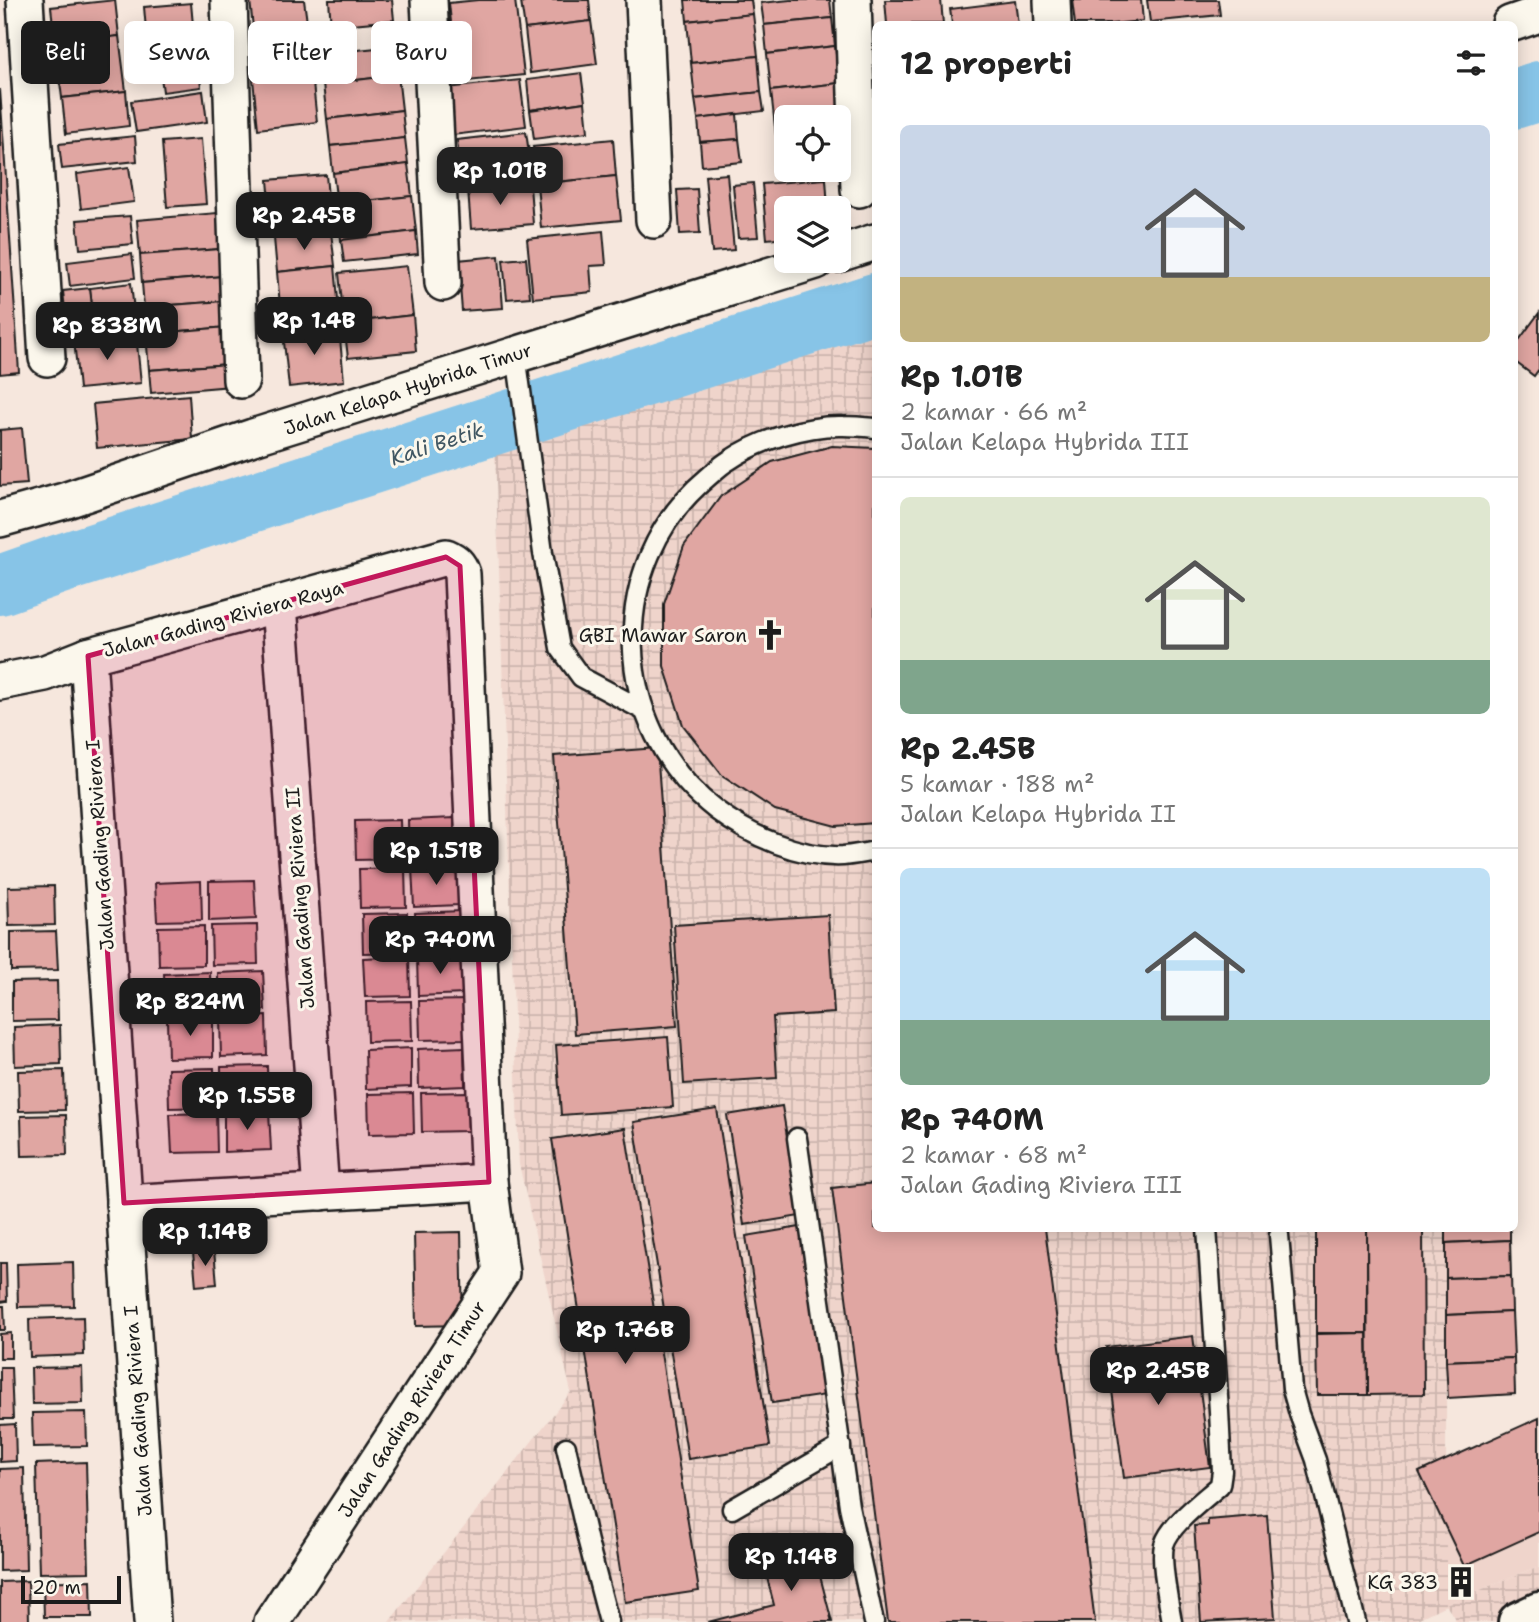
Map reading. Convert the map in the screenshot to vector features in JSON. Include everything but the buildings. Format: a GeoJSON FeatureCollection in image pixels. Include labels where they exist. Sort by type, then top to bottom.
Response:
{"type":"FeatureCollection","features":[{"type":"Feature","properties":{"kind":"main road"},"geometry":{"type":"LineString","coordinates":[[1518,1622],[1539,1612]]}},
{"type":"Feature","properties":{"kind":"street"},"geometry":{"type":"LineString","coordinates":[[25,0],[47,358]]}},
{"type":"Feature","properties":{"kind":"street"},"geometry":{"type":"LineString","coordinates":[[229,0],[241,380]]}},
{"type":"Feature","properties":{"kind":"street"},"geometry":{"type":"LineString","coordinates":[[429,0],[443,284]]}},
{"type":"Feature","properties":{"kind":"street"},"geometry":{"type":"LineString","coordinates":[[644,0],[654,220]]}},
{"type":"Feature","properties":{"kind":"street"},"geometry":{"type":"LineString","coordinates":[[853,0],[859,189]]}},
{"type":"Feature","properties":{"kind":"street"},"geometry":{"type":"LineString","coordinates":[[1052,0],[1053,21]]}},
{"type":"Feature","properties":{"kind":"street"},"geometry":{"type":"LineString","coordinates":[[1518,21],[1539,14]]}},
{"type":"Feature","properties":{"kind":"street"},"geometry":{"type":"LineString","coordinates":[[851,250],[872,243]]}},
{"type":"Feature","properties":{"kind":"street","name":"Jalan Kelapa Hybrida Timur"},"geometry":{"type":"LineString","coordinates":[[0,519],[64,502],[253,438],[518,371],[783,273]]}},
{"type":"Feature","properties":{"kind":"street","name":"Jalan Gading Riviera Raya"},"geometry":{"type":"LineString","coordinates":[[0,682],[45,673],[88,656],[446,557]]}},
{"type":"Feature","properties":{"kind":"street","name":"Jalan Gading Riviera Timur"},"geometry":{"type":"LineString","coordinates":[[272,1622],[501,1273],[489,1182],[462,574],[460,566],[446,557]]}},
{"type":"Feature","properties":{"kind":"street","name":"Jalan Gading Riviera II"},"geometry":{"type":"LineString","coordinates":[[279,604],[321,1192]]}},
{"type":"Feature","properties":{"kind":"street","name":"Jalan Gading Riviera I"},"geometry":{"type":"LineString","coordinates":[[88,656],[152,1622]]}},
{"type":"Feature","properties":{"kind":"street"},"geometry":{"type":"LineString","coordinates":[[124,1203],[489,1182]]}},
{"type":"Feature","properties":{"kind":"lane"},"geometry":{"type":"LineString","coordinates":[[518,371],[543,553],[560,649],[581,677],[643,710]]}},
{"type":"Feature","properties":{"kind":"lane"},"geometry":{"type":"LineString","coordinates":[[872,428],[842,426],[810,429],[762,443],[727,461],[691,491],[668,520],[649,555],[637,594],[631,634],[634,672],[643,710],[659,746],[701,799],[732,822],[766,840],[803,852],[842,856],[872,851]]}},
{"type":"Feature","properties":{"kind":"lane"},"geometry":{"type":"LineString","coordinates":[[797,1138],[849,1506],[874,1622]]}},
{"type":"Feature","properties":{"kind":"lane"},"geometry":{"type":"LineString","coordinates":[[1172,1622],[1164,1545],[1178,1522],[1220,1485],[1222,1471],[1207,1232]]}},
{"type":"Feature","properties":{"kind":"lane"},"geometry":{"type":"LineString","coordinates":[[1279,1235],[1292,1389],[1316,1460],[1356,1622]]}},
{"type":"Feature","properties":{"kind":"lane"},"geometry":{"type":"LineString","coordinates":[[732,1509],[841,1446]]}},
{"type":"Feature","properties":{"kind":"lane"},"geometry":{"type":"LineString","coordinates":[[566,1447],[609,1622]]}},
{"type":"Feature","properties":{"kind":"highlighted area"},"geometry":{"type":"Polygon","coordinates":[[[446,557],[460,566],[489,1182],[124,1203],[88,656],[446,557]]]}},
{"type":"Feature","properties":{"kind":"shaded area"},"geometry":{"type":"Polygon","coordinates":[[[872,322],[872,1232],[1446,1232],[1446,1604],[1539,1566],[1539,1622],[1457,1622],[1446,1605],[1411,1622],[389,1622],[571,1392],[519,1164],[495,451],[872,322]]]}},
{"type":"Feature","properties":{"kind":"shaded area"},"geometry":{"type":"Polygon","coordinates":[[[1539,1427],[1539,1566],[1446,1604],[1446,1470],[1539,1427]]]}},
{"type":"Feature","properties":{"kind":"waterway","name":"Kali Betik"},"geometry":{"type":"LineString","coordinates":[[1518,98],[1539,91]]}},
{"type":"Feature","properties":{"kind":"waterway","name":"Kali Betik"},"geometry":{"type":"LineString","coordinates":[[0,585],[872,304]]}},
{"type":"Feature","properties":{"kind":"place","name":"GBI Mawar Saron"},"geometry":{"type":"Point","coordinates":[770,635]}},
{"type":"Feature","properties":{"kind":"place","name":"KG 383"},"geometry":{"type":"Point","coordinates":[1461,1582]}}]}
